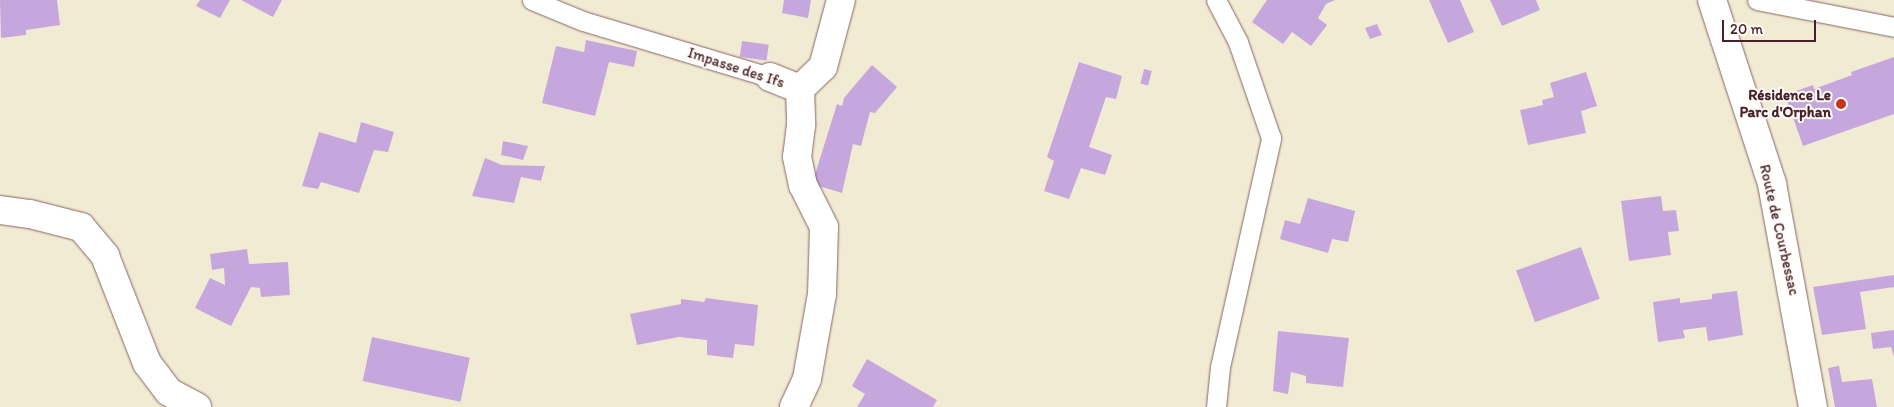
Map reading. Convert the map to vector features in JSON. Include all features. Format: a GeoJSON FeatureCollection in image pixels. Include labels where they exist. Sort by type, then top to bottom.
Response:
{"type":"FeatureCollection","features":[{"type":"Feature","properties":{"kind":"street"},"geometry":{"type":"LineString","coordinates":[[800,88],[823,67],[842,0]]}},
{"type":"Feature","properties":{"kind":"street","name":"Route de Courbessac"},"geometry":{"type":"LineString","coordinates":[[1712,0],[1772,184],[1813,407]]}},
{"type":"Feature","properties":{"kind":"street","name":"Impasse des Ifs"},"geometry":{"type":"LineString","coordinates":[[770,77],[800,88],[801,125],[797,157],[803,185],[824,227],[824,261],[807,379],[794,407]]}},
{"type":"Feature","properties":{"kind":"street"},"geometry":{"type":"LineString","coordinates":[[0,210],[30,214],[81,227],[105,256],[146,363],[169,392],[197,407]]}},
{"type":"Feature","properties":{"kind":"lane","name":"Impasse des Ifs"},"geometry":{"type":"LineString","coordinates":[[532,0],[584,21],[770,77]]}},
{"type":"Feature","properties":{"kind":"lane"},"geometry":{"type":"LineString","coordinates":[[1216,0],[1238,42],[1271,138],[1220,367],[1216,407]]}},
{"type":"Feature","properties":{"kind":"lane"},"geometry":{"type":"LineString","coordinates":[[1756,0],[1894,27]]}},
{"type":"Feature","properties":{"kind":"building"},"geometry":{"type":"Polygon","coordinates":[[[0,0],[57,0],[60,25],[26,30],[26,35],[1,38],[0,0]]]}},
{"type":"Feature","properties":{"kind":"building"},"geometry":{"type":"Polygon","coordinates":[[[200,0],[230,0],[220,18],[196,6],[200,0]]]}},
{"type":"Feature","properties":{"kind":"building"},"geometry":{"type":"Polygon","coordinates":[[[241,0],[282,0],[273,17],[241,0]]]}},
{"type":"Feature","properties":{"kind":"building"},"geometry":{"type":"Polygon","coordinates":[[[784,0],[811,0],[808,18],[782,13],[784,0]]]}},
{"type":"Feature","properties":{"kind":"building"},"geometry":{"type":"Polygon","coordinates":[[[1267,0],[1335,0],[1326,4],[1318,18],[1327,25],[1311,46],[1292,32],[1283,44],[1252,22],[1267,0]]]}},
{"type":"Feature","properties":{"kind":"building"},"geometry":{"type":"Polygon","coordinates":[[[1429,0],[1460,0],[1474,32],[1448,43],[1429,0]]]}},
{"type":"Feature","properties":{"kind":"building"},"geometry":{"type":"Polygon","coordinates":[[[1490,0],[1536,0],[1540,10],[1502,26],[1490,0]]]}},
{"type":"Feature","properties":{"kind":"building"},"geometry":{"type":"Polygon","coordinates":[[[1377,24],[1382,35],[1370,39],[1365,28],[1377,24]]]}},
{"type":"Feature","properties":{"kind":"building"},"geometry":{"type":"Polygon","coordinates":[[[586,40],[637,51],[634,67],[609,62],[595,116],[542,103],[556,46],[584,52],[586,40]]]}},
{"type":"Feature","properties":{"kind":"building"},"geometry":{"type":"Polygon","coordinates":[[[742,41],[769,45],[767,61],[740,57],[742,41]]]}},
{"type":"Feature","properties":{"kind":"building","name":"Résidence Le Parc d'Orphan"},"geometry":{"type":"Polygon","coordinates":[[[1894,57],[1894,114],[1803,146],[1785,95],[1813,85],[1814,89],[1852,75],[1851,72],[1894,57]]]}},
{"type":"Feature","properties":{"kind":"building"},"geometry":{"type":"Polygon","coordinates":[[[1079,62],[1122,76],[1116,99],[1106,97],[1089,147],[1112,155],[1105,175],[1081,168],[1069,199],[1044,191],[1054,161],[1047,157],[1079,62]]]}},
{"type":"Feature","properties":{"kind":"building"},"geometry":{"type":"Polygon","coordinates":[[[872,65],[897,87],[875,113],[870,112],[861,146],[853,144],[842,193],[812,184],[837,104],[842,106],[844,98],[872,65]]]}},
{"type":"Feature","properties":{"kind":"building"},"geometry":{"type":"Polygon","coordinates":[[[1144,69],[1152,71],[1148,85],[1140,84],[1144,69]]]}},
{"type":"Feature","properties":{"kind":"building"},"geometry":{"type":"Polygon","coordinates":[[[1586,72],[1597,106],[1581,111],[1586,133],[1528,145],[1520,110],[1543,105],[1542,100],[1554,97],[1550,83],[1586,72]]]}},
{"type":"Feature","properties":{"kind":"building"},"geometry":{"type":"Polygon","coordinates":[[[361,122],[394,132],[388,152],[374,150],[359,193],[321,182],[318,189],[302,186],[319,132],[356,143],[361,122]]]}},
{"type":"Feature","properties":{"kind":"building"},"geometry":{"type":"Polygon","coordinates":[[[503,141],[528,146],[523,160],[501,155],[503,141]]]}},
{"type":"Feature","properties":{"kind":"building"},"geometry":{"type":"Polygon","coordinates":[[[485,158],[502,165],[545,166],[541,181],[521,177],[514,203],[472,196],[485,158]]]}},
{"type":"Feature","properties":{"kind":"building"},"geometry":{"type":"Polygon","coordinates":[[[1661,196],[1663,211],[1676,210],[1679,231],[1668,232],[1671,255],[1629,261],[1621,201],[1661,196]]]}},
{"type":"Feature","properties":{"kind":"building"},"geometry":{"type":"Polygon","coordinates":[[[1308,198],[1355,211],[1348,242],[1332,239],[1328,253],[1280,239],[1285,220],[1300,224],[1308,198]]]}},
{"type":"Feature","properties":{"kind":"building"},"geometry":{"type":"Polygon","coordinates":[[[1581,247],[1600,299],[1535,322],[1516,271],[1581,247]]]}},
{"type":"Feature","properties":{"kind":"building"},"geometry":{"type":"Polygon","coordinates":[[[247,249],[249,264],[288,262],[290,295],[261,297],[260,288],[251,287],[231,326],[195,308],[210,278],[225,285],[224,268],[212,270],[210,254],[247,249]]]}},
{"type":"Feature","properties":{"kind":"building"},"geometry":{"type":"Polygon","coordinates":[[[1894,275],[1894,287],[1860,292],[1866,329],[1822,335],[1813,287],[1894,275]]]}},
{"type":"Feature","properties":{"kind":"building"},"geometry":{"type":"Polygon","coordinates":[[[1737,291],[1743,335],[1708,341],[1706,327],[1683,330],[1685,338],[1658,342],[1653,302],[1680,298],[1680,303],[1712,299],[1712,294],[1737,291]]]}},
{"type":"Feature","properties":{"kind":"building"},"geometry":{"type":"Polygon","coordinates":[[[706,298],[758,305],[754,346],[735,344],[733,358],[707,355],[707,340],[679,337],[637,345],[630,314],[681,304],[681,299],[704,302],[706,298]]]}},
{"type":"Feature","properties":{"kind":"building"},"geometry":{"type":"Polygon","coordinates":[[[1894,330],[1894,357],[1891,347],[1873,349],[1871,333],[1894,330]]]}},
{"type":"Feature","properties":{"kind":"building"},"geometry":{"type":"Polygon","coordinates":[[[1278,331],[1349,338],[1343,387],[1306,383],[1306,376],[1291,372],[1288,394],[1273,391],[1278,331]]]}},
{"type":"Feature","properties":{"kind":"building"},"geometry":{"type":"Polygon","coordinates":[[[372,337],[470,358],[460,402],[363,381],[372,337]]]}},
{"type":"Feature","properties":{"kind":"building"},"geometry":{"type":"Polygon","coordinates":[[[867,359],[937,400],[933,407],[857,407],[865,394],[852,386],[867,359]]]}},
{"type":"Feature","properties":{"kind":"building"},"geometry":{"type":"Polygon","coordinates":[[[1839,366],[1842,382],[1872,379],[1877,407],[1835,407],[1828,368],[1839,366]]]}},
{"type":"Feature","properties":{"kind":"place","name":"Résidence Le Parc d'Orphan"},"geometry":{"type":"Point","coordinates":[1841,104]}}]}
